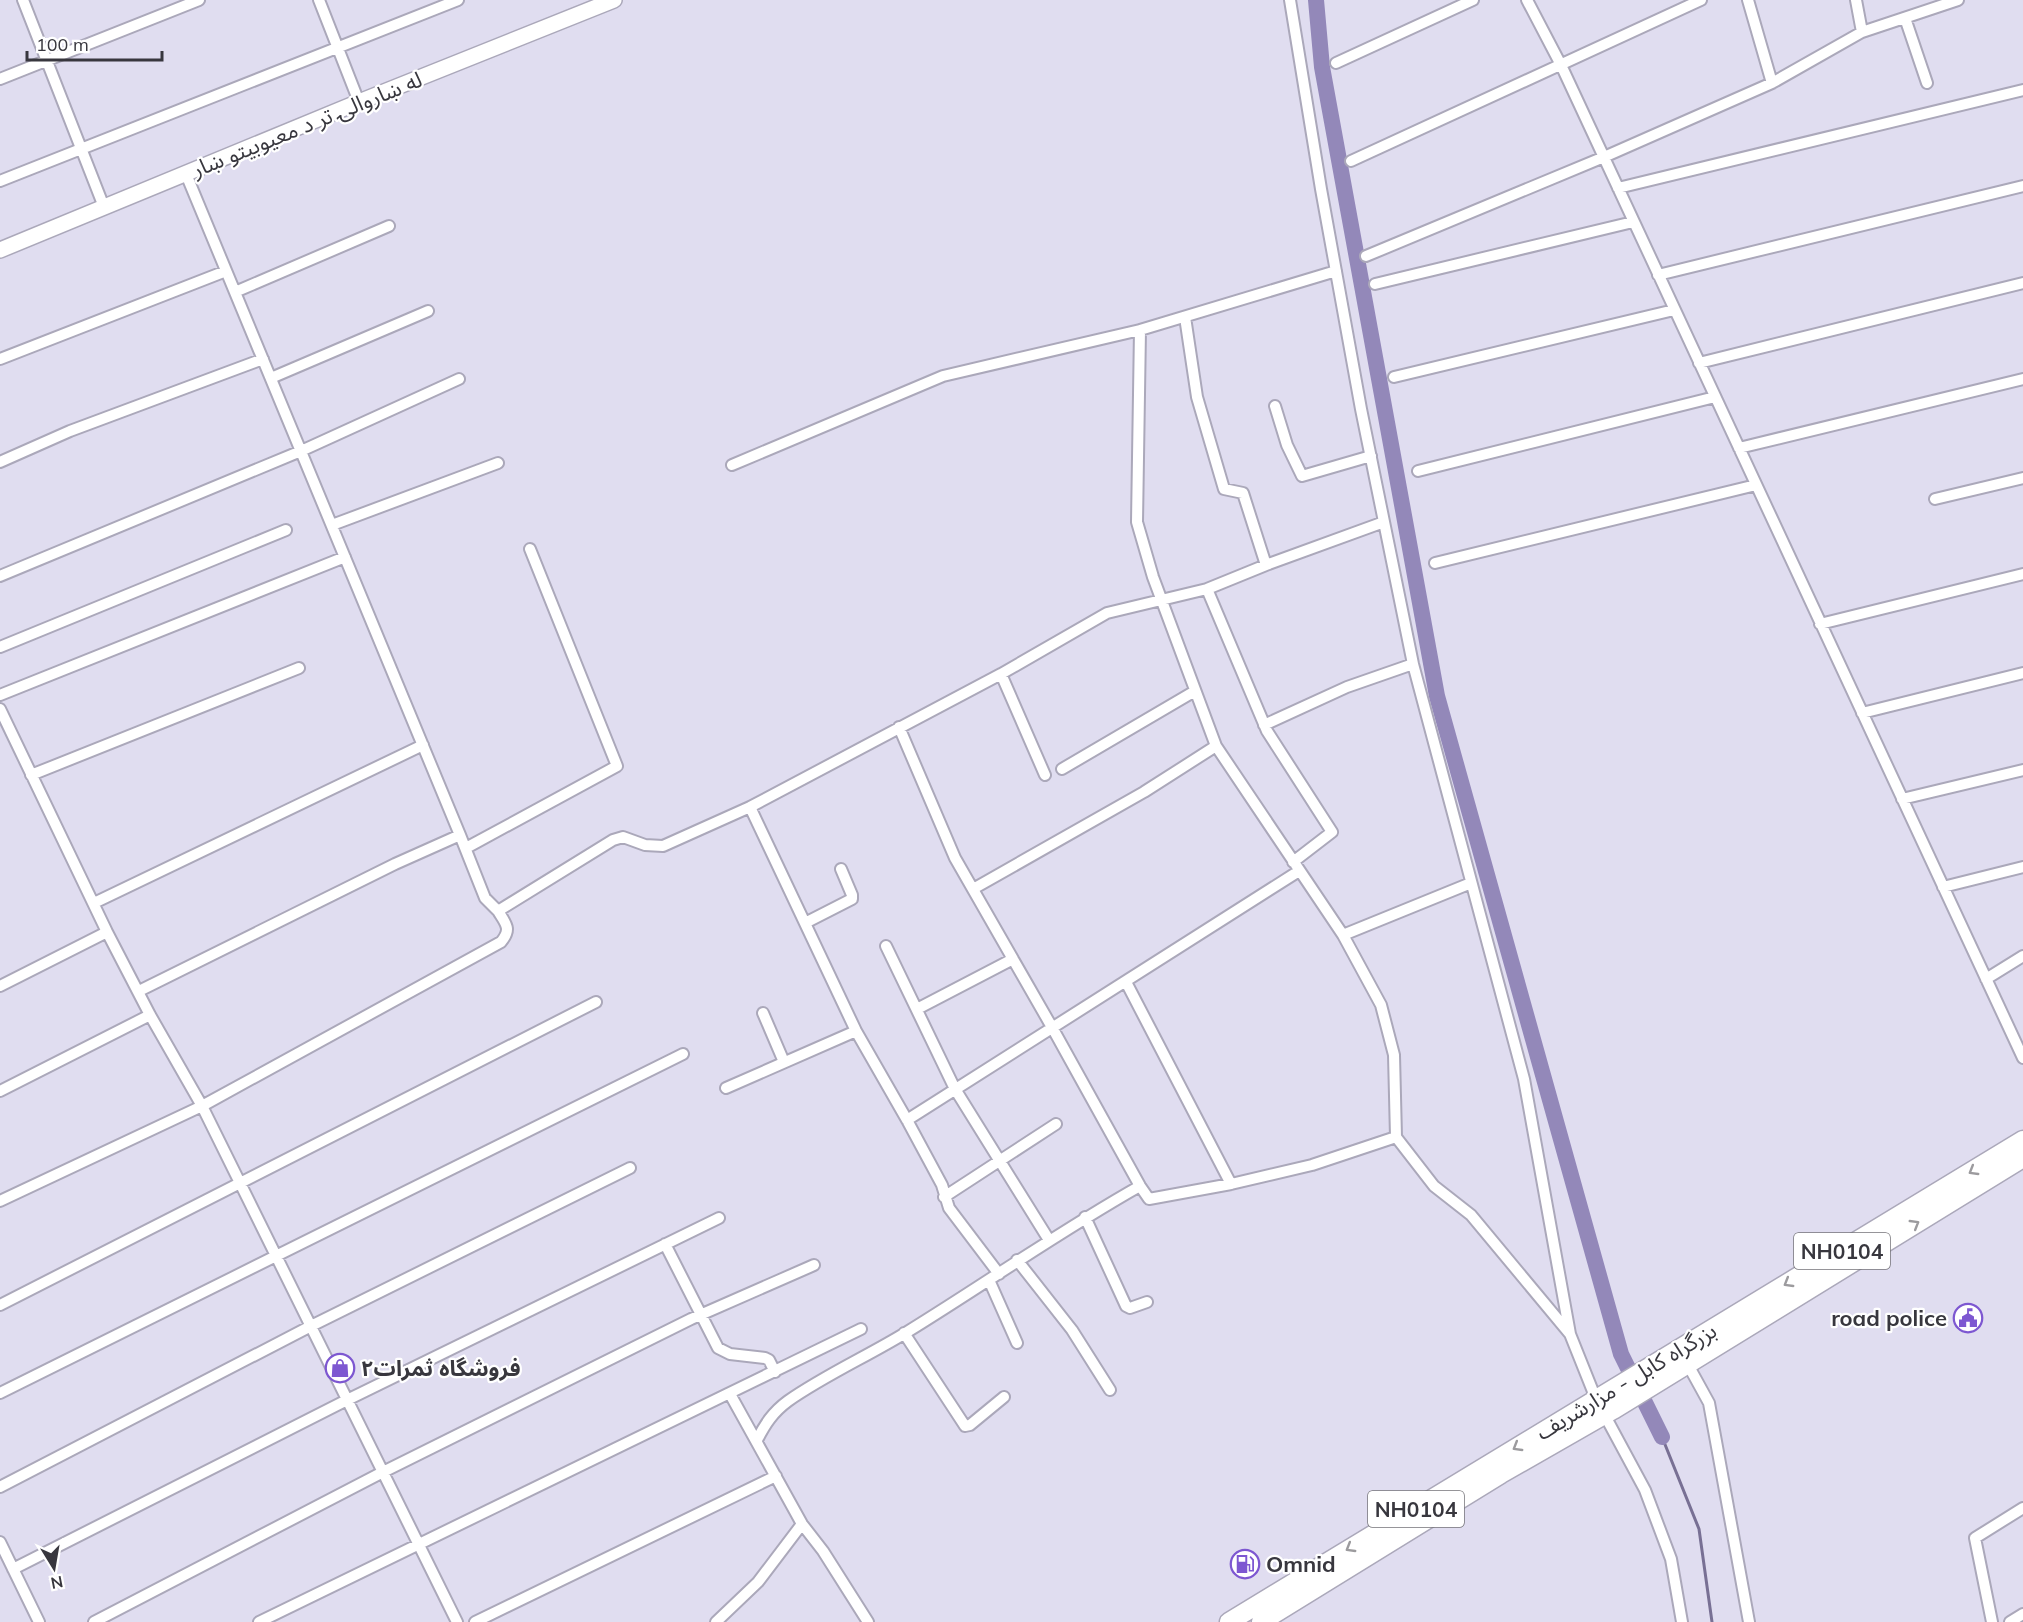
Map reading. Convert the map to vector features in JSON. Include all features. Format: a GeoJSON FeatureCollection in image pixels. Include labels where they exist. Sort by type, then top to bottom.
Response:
{"type":"FeatureCollection","features":[{"type":"Feature","properties":{"kind":"highway","name":"بزرگراه کابل - مزارشریف"},"geometry":{"type":"LineString","coordinates":[[1229,1622],[1604,1405],[2023,1140]]}},
{"type":"Feature","properties":{"kind":"highway","name":"بزرگراه کابل - مزارشریف"},"geometry":{"type":"LineString","coordinates":[[1664,1368],[1687,1363],[2023,1158]]}},
{"type":"Feature","properties":{"kind":"highway","name":"بزرگراه کابل - مزارشریف"},"geometry":{"type":"LineString","coordinates":[[1267,1620],[1501,1474],[1604,1405]]}},
{"type":"Feature","properties":{"kind":"street"},"geometry":{"type":"LineString","coordinates":[[23,0],[104,207]]}},
{"type":"Feature","properties":{"kind":"street"},"geometry":{"type":"LineString","coordinates":[[0,78],[199,0]]}},
{"type":"Feature","properties":{"kind":"street"},"geometry":{"type":"LineString","coordinates":[[319,0],[360,102]]}},
{"type":"Feature","properties":{"kind":"street"},"geometry":{"type":"LineString","coordinates":[[0,181],[458,0]]}},
{"type":"Feature","properties":{"kind":"street","name":"له ښاروالۍ تر د معیوبیتو ښار"},"geometry":{"type":"LineString","coordinates":[[0,250],[614,0]]}},
{"type":"Feature","properties":{"kind":"street"},"geometry":{"type":"LineString","coordinates":[[1290,0],[1336,271],[1413,664],[1524,1079],[1570,1334]]}},
{"type":"Feature","properties":{"kind":"street"},"geometry":{"type":"LineString","coordinates":[[1336,63],[1473,0]]}},
{"type":"Feature","properties":{"kind":"street"},"geometry":{"type":"LineString","coordinates":[[1527,0],[1561,65],[2023,1058]]}},
{"type":"Feature","properties":{"kind":"street"},"geometry":{"type":"LineString","coordinates":[[1351,161],[1701,0]]}},
{"type":"Feature","properties":{"kind":"street"},"geometry":{"type":"LineString","coordinates":[[1748,0],[1772,83]]}},
{"type":"Feature","properties":{"kind":"street"},"geometry":{"type":"LineString","coordinates":[[1856,0],[1862,32]]}},
{"type":"Feature","properties":{"kind":"street"},"geometry":{"type":"LineString","coordinates":[[1366,256],[1604,158],[1772,83],[1862,32],[1957,0]]}},
{"type":"Feature","properties":{"kind":"street"},"geometry":{"type":"LineString","coordinates":[[1905,18],[1927,83]]}},
{"type":"Feature","properties":{"kind":"street"},"geometry":{"type":"LineString","coordinates":[[1618,188],[2023,90]]}},
{"type":"Feature","properties":{"kind":"street"},"geometry":{"type":"LineString","coordinates":[[0,1201],[202,1106],[501,942],[507,934],[507,925],[498,910],[484,898],[466,848],[186,174]]}},
{"type":"Feature","properties":{"kind":"street"},"geometry":{"type":"LineString","coordinates":[[1658,275],[2023,186]]}},
{"type":"Feature","properties":{"kind":"street"},"geometry":{"type":"LineString","coordinates":[[1375,284],[1633,222]]}},
{"type":"Feature","properties":{"kind":"street"},"geometry":{"type":"LineString","coordinates":[[235,292],[389,226]]}},
{"type":"Feature","properties":{"kind":"street"},"geometry":{"type":"LineString","coordinates":[[0,359],[226,270]]}},
{"type":"Feature","properties":{"kind":"street"},"geometry":{"type":"LineString","coordinates":[[732,465],[943,376],[1140,330],[1336,271]]}},
{"type":"Feature","properties":{"kind":"street"},"geometry":{"type":"LineString","coordinates":[[1699,363],[2023,284]]}},
{"type":"Feature","properties":{"kind":"street"},"geometry":{"type":"LineString","coordinates":[[1394,377],[1674,309]]}},
{"type":"Feature","properties":{"kind":"street"},"geometry":{"type":"LineString","coordinates":[[271,378],[428,311]]}},
{"type":"Feature","properties":{"kind":"street"},"geometry":{"type":"LineString","coordinates":[[1185,316],[1197,398],[1224,489],[1243,493],[1266,565]]}},
{"type":"Feature","properties":{"kind":"street"},"geometry":{"type":"LineString","coordinates":[[1140,330],[1137,522],[1153,577],[1216,746],[1343,935],[1381,1005],[1394,1055],[1396,1137],[1434,1185],[1471,1215],[1570,1334],[1649,1500],[1671,1559],[1682,1622]]}},
{"type":"Feature","properties":{"kind":"street"},"geometry":{"type":"LineString","coordinates":[[0,462],[70,431],[263,359]]}},
{"type":"Feature","properties":{"kind":"street"},"geometry":{"type":"LineString","coordinates":[[0,576],[301,451],[459,379]]}},
{"type":"Feature","properties":{"kind":"street"},"geometry":{"type":"LineString","coordinates":[[1739,448],[2023,379]]}},
{"type":"Feature","properties":{"kind":"street"},"geometry":{"type":"LineString","coordinates":[[1418,471],[1715,397]]}},
{"type":"Feature","properties":{"kind":"street"},"geometry":{"type":"LineString","coordinates":[[1275,406],[1287,445],[1302,476],[1371,456]]}},
{"type":"Feature","properties":{"kind":"street"},"geometry":{"type":"LineString","coordinates":[[332,525],[498,463]]}},
{"type":"Feature","properties":{"kind":"street"},"geometry":{"type":"LineString","coordinates":[[1935,499],[2023,478]]}},
{"type":"Feature","properties":{"kind":"street"},"geometry":{"type":"LineString","coordinates":[[1435,563],[1756,485]]}},
{"type":"Feature","properties":{"kind":"street"},"geometry":{"type":"LineString","coordinates":[[498,910],[613,840],[623,837],[645,845],[663,846],[750,807],[1001,674],[1107,613],[1207,589],[1384,522]]}},
{"type":"Feature","properties":{"kind":"street"},"geometry":{"type":"LineString","coordinates":[[0,647],[286,530]]}},
{"type":"Feature","properties":{"kind":"street"},"geometry":{"type":"LineString","coordinates":[[466,848],[617,766],[530,549]]}},
{"type":"Feature","properties":{"kind":"street"},"geometry":{"type":"LineString","coordinates":[[0,695],[345,557]]}},
{"type":"Feature","properties":{"kind":"street"},"geometry":{"type":"LineString","coordinates":[[1820,624],[2023,574]]}},
{"type":"Feature","properties":{"kind":"street"},"geometry":{"type":"LineString","coordinates":[[907,1120],[1126,982],[1296,867],[1332,832],[1264,724],[1207,589]]}},
{"type":"Feature","properties":{"kind":"street"},"geometry":{"type":"LineString","coordinates":[[1264,724],[1347,687],[1413,664]]}},
{"type":"Feature","properties":{"kind":"street"},"geometry":{"type":"LineString","coordinates":[[31,775],[299,668]]}},
{"type":"Feature","properties":{"kind":"street"},"geometry":{"type":"LineString","coordinates":[[1001,674],[1045,775]]}},
{"type":"Feature","properties":{"kind":"street"},"geometry":{"type":"LineString","coordinates":[[1862,713],[2023,674]]}},
{"type":"Feature","properties":{"kind":"street"},"geometry":{"type":"LineString","coordinates":[[1062,769],[1195,691]]}},
{"type":"Feature","properties":{"kind":"street"},"geometry":{"type":"LineString","coordinates":[[0,709],[107,932],[150,1015],[202,1106],[457,1622]]}},
{"type":"Feature","properties":{"kind":"street"},"geometry":{"type":"LineString","coordinates":[[898,727],[955,858],[1140,1186],[1151,1199],[1231,1184],[1312,1165],[1396,1137]]}},
{"type":"Feature","properties":{"kind":"street"},"geometry":{"type":"LineString","coordinates":[[94,903],[423,745]]}},
{"type":"Feature","properties":{"kind":"street"},"geometry":{"type":"LineString","coordinates":[[973,889],[1144,792],[1216,746]]}},
{"type":"Feature","properties":{"kind":"street"},"geometry":{"type":"LineString","coordinates":[[1902,799],[2023,770]]}},
{"type":"Feature","properties":{"kind":"street"},"geometry":{"type":"LineString","coordinates":[[750,807],[856,1031],[942,1185],[949,1208],[994,1277],[1017,1343]]}},
{"type":"Feature","properties":{"kind":"street"},"geometry":{"type":"LineString","coordinates":[[139,991],[395,864],[460,835]]}},
{"type":"Feature","properties":{"kind":"street"},"geometry":{"type":"LineString","coordinates":[[1943,887],[2023,867]]}},
{"type":"Feature","properties":{"kind":"street"},"geometry":{"type":"LineString","coordinates":[[805,923],[852,899],[841,869]]}},
{"type":"Feature","properties":{"kind":"street"},"geometry":{"type":"LineString","coordinates":[[1343,935],[1471,883]]}},
{"type":"Feature","properties":{"kind":"street"},"geometry":{"type":"LineString","coordinates":[[0,986],[107,932]]}},
{"type":"Feature","properties":{"kind":"street"},"geometry":{"type":"LineString","coordinates":[[886,946],[955,1089],[1049,1240]]}},
{"type":"Feature","properties":{"kind":"street"},"geometry":{"type":"LineString","coordinates":[[1986,979],[2023,956]]}},
{"type":"Feature","properties":{"kind":"street"},"geometry":{"type":"LineString","coordinates":[[917,1009],[1013,959]]}},
{"type":"Feature","properties":{"kind":"street"},"geometry":{"type":"LineString","coordinates":[[1126,982],[1231,1184]]}},
{"type":"Feature","properties":{"kind":"street"},"geometry":{"type":"LineString","coordinates":[[0,1305],[596,1002]]}},
{"type":"Feature","properties":{"kind":"street"},"geometry":{"type":"LineString","coordinates":[[763,1013],[784,1062]]}},
{"type":"Feature","properties":{"kind":"street"},"geometry":{"type":"LineString","coordinates":[[0,1091],[150,1015]]}},
{"type":"Feature","properties":{"kind":"street"},"geometry":{"type":"LineString","coordinates":[[726,1088],[856,1031]]}},
{"type":"Feature","properties":{"kind":"street"},"geometry":{"type":"LineString","coordinates":[[0,1393],[683,1054]]}},
{"type":"Feature","properties":{"kind":"street"},"geometry":{"type":"LineString","coordinates":[[944,1197],[1056,1124]]}},
{"type":"Feature","properties":{"kind":"street"},"geometry":{"type":"LineString","coordinates":[[0,1487],[311,1326],[630,1168]]}},
{"type":"Feature","properties":{"kind":"street"},"geometry":{"type":"LineString","coordinates":[[757,1440],[767,1419],[786,1402],[904,1333],[1085,1217],[1140,1186]]}},
{"type":"Feature","properties":{"kind":"street"},"geometry":{"type":"LineString","coordinates":[[1085,1217],[1126,1306],[1130,1308],[1147,1302]]}},
{"type":"Feature","properties":{"kind":"street"},"geometry":{"type":"LineString","coordinates":[[7,1565],[719,1218]]}},
{"type":"Feature","properties":{"kind":"street"},"geometry":{"type":"LineString","coordinates":[[665,1244],[718,1348],[723,1352],[765,1358],[769,1360],[775,1372]]}},
{"type":"Feature","properties":{"kind":"street"},"geometry":{"type":"LineString","coordinates":[[1017,1260],[1072,1330],[1110,1390]]}},
{"type":"Feature","properties":{"kind":"street"},"geometry":{"type":"LineString","coordinates":[[94,1622],[383,1472],[700,1315],[814,1265]]}},
{"type":"Feature","properties":{"kind":"street"},"geometry":{"type":"LineString","coordinates":[[259,1622],[861,1329]]}},
{"type":"Feature","properties":{"kind":"street"},"geometry":{"type":"LineString","coordinates":[[904,1333],[965,1426],[970,1425],[1004,1397]]}},
{"type":"Feature","properties":{"kind":"street"},"geometry":{"type":"LineString","coordinates":[[1687,1363],[1709,1403],[1749,1622]]}},
{"type":"Feature","properties":{"kind":"street"},"geometry":{"type":"LineString","coordinates":[[730,1394],[802,1524],[823,1551],[867,1622]]}},
{"type":"Feature","properties":{"kind":"street"},"geometry":{"type":"LineString","coordinates":[[475,1622],[776,1476]]}},
{"type":"Feature","properties":{"kind":"street"},"geometry":{"type":"LineString","coordinates":[[1992,1622],[1975,1538],[2023,1508]]}},
{"type":"Feature","properties":{"kind":"street"},"geometry":{"type":"LineString","coordinates":[[716,1622],[758,1582],[802,1524]]}},
{"type":"Feature","properties":{"kind":"street"},"geometry":{"type":"LineString","coordinates":[[0,1542],[7,1565],[39,1622]]}},
{"type":"Feature","properties":{"kind":"street"},"geometry":{"type":"LineString","coordinates":[[2010,1622],[2023,1614]]}},
{"type":"Feature","properties":{"kind":"waterway"},"geometry":{"type":"LineString","coordinates":[[1316,0],[1322,67],[1437,696],[1621,1354],[1662,1437]]}},
{"type":"Feature","properties":{"kind":"waterway"},"geometry":{"type":"LineString","coordinates":[[1662,1437],[1699,1529],[1712,1622]]}},
{"type":"Feature","properties":{"kind":"place","name":"road police"},"geometry":{"type":"Point","coordinates":[1968,1318]}},
{"type":"Feature","properties":{"kind":"place","name":"فروشگاه ثمرات٢"},"geometry":{"type":"Point","coordinates":[340,1368]}},
{"type":"Feature","properties":{"kind":"place","name":"Omnid"},"geometry":{"type":"Point","coordinates":[1245,1564]}}]}
